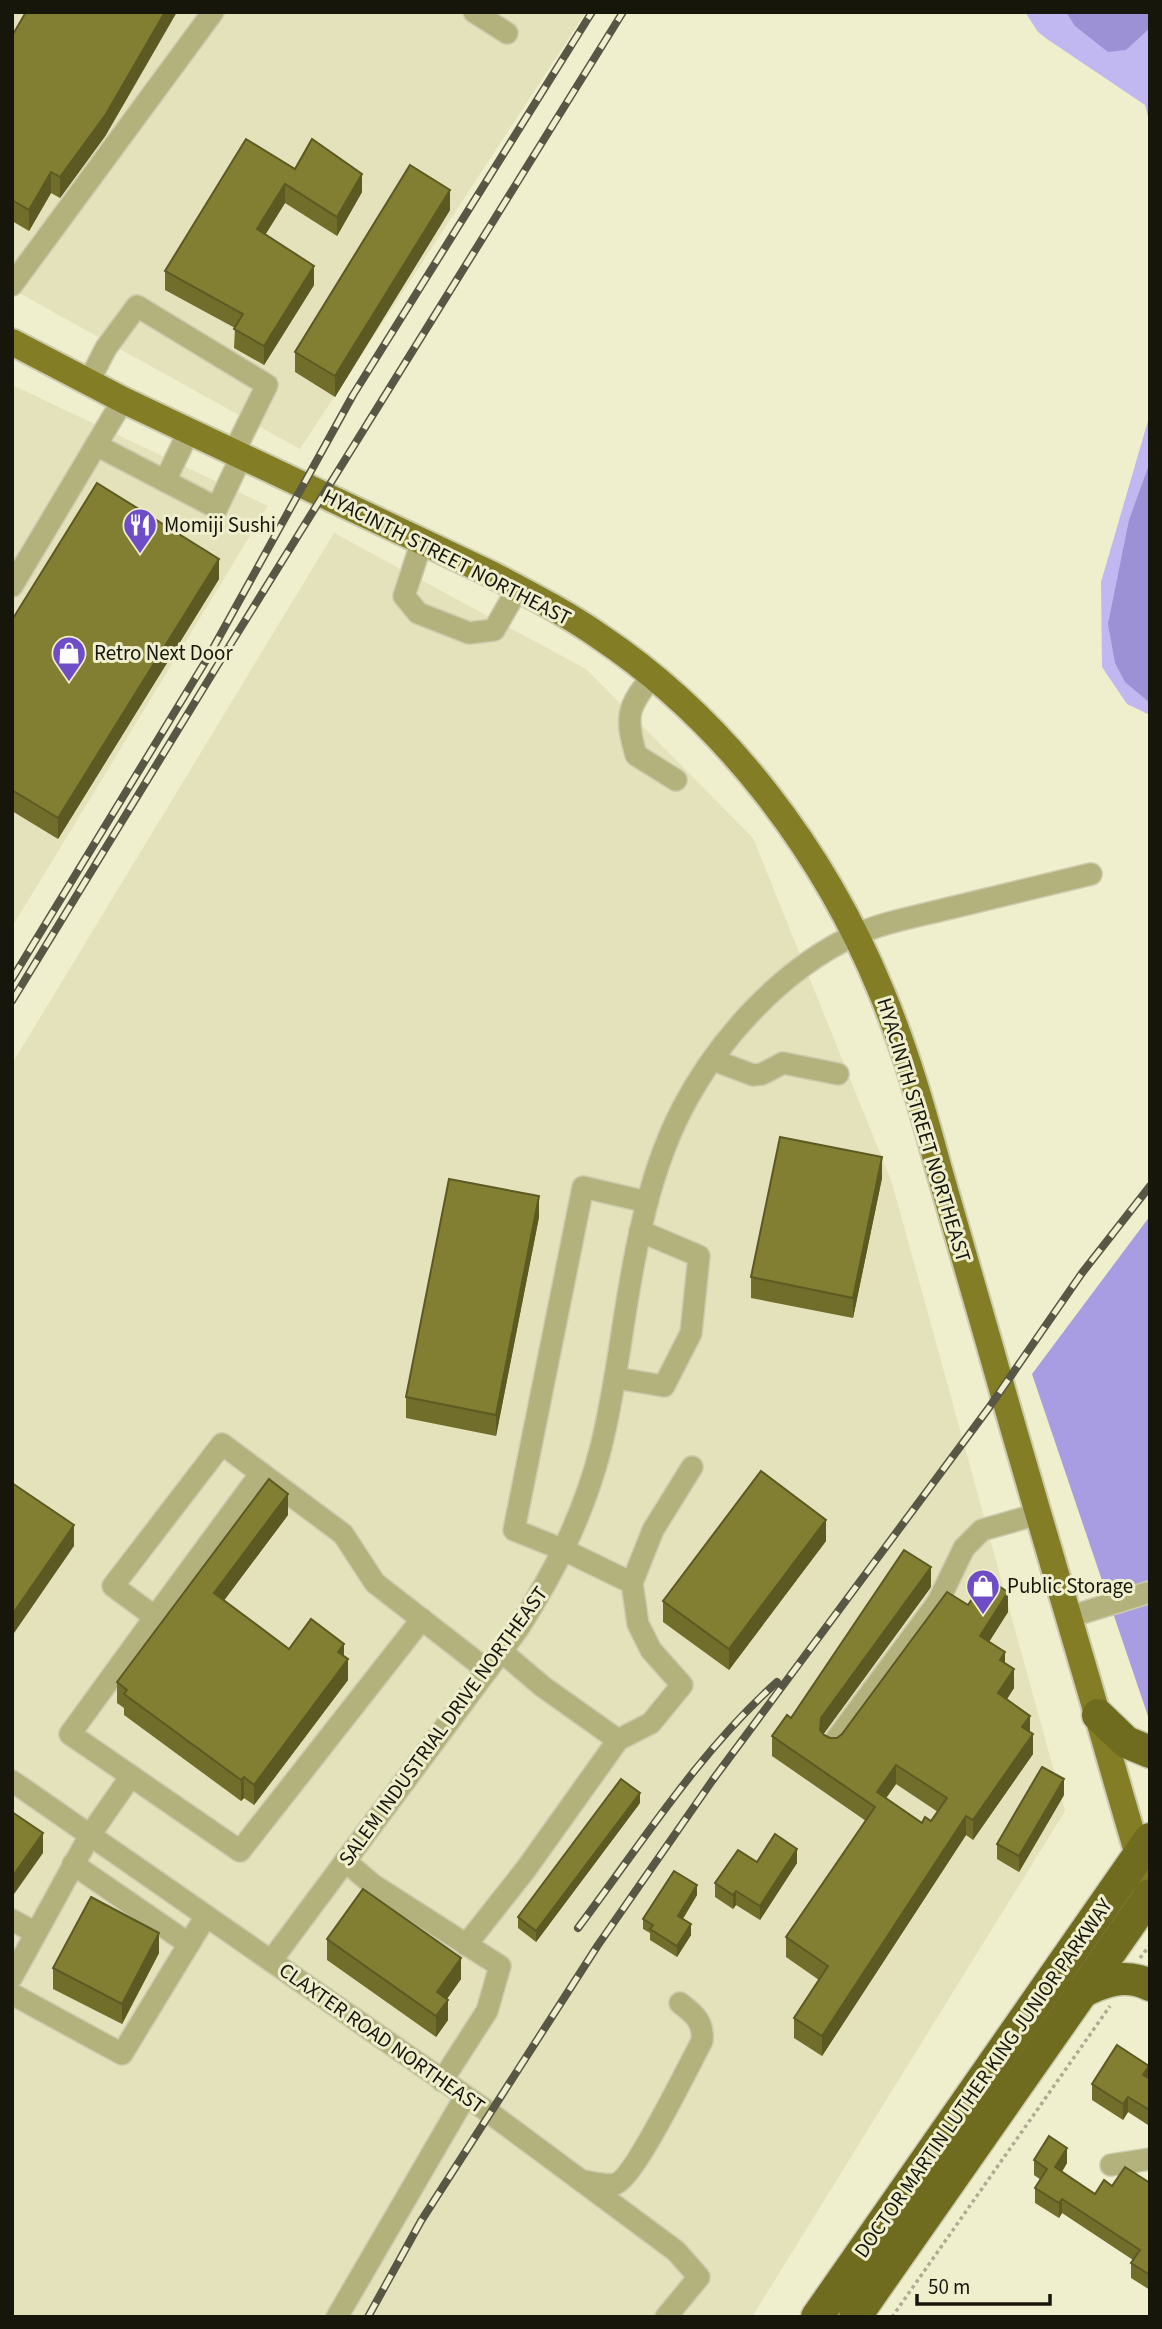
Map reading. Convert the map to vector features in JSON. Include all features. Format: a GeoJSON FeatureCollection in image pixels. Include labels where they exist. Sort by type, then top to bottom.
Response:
{"type":"FeatureCollection","features":[{"type":"Feature","properties":{"kind":"highway"},"geometry":{"type":"LineString","coordinates":[[1098,1715],[1126,1742],[1150,1752]]}},
{"type":"Feature","properties":{"kind":"highway","name":"DOCTOR MARTIN LUTHER KING JUNIOR PARKWAY"},"geometry":{"type":"LineString","coordinates":[[817,2317],[1144,1848]]}},
{"type":"Feature","properties":{"kind":"highway","name":"DOCTOR MARTIN LUTHER KING JUNIOR PARKWAY"},"geometry":{"type":"LineString","coordinates":[[855,2317],[1150,1895]]}},
{"type":"Feature","properties":{"kind":"highway"},"geometry":{"type":"LineString","coordinates":[[1080,1993],[1098,1983],[1126,1978],[1150,1985]]}},
{"type":"Feature","properties":{"kind":"main road","name":"HYACINTH STREET NORTHEAST"},"geometry":{"type":"LineString","coordinates":[[12,342],[88,383],[518,588],[602,638],[694,713],[765,792],[794,831],[856,935],[881,991],[921,1107],[1098,1715],[1144,1848],[1150,1895]]}},
{"type":"Feature","properties":{"kind":"street"},"geometry":{"type":"LineString","coordinates":[[16,271],[213,12]]}},
{"type":"Feature","properties":{"kind":"street"},"geometry":{"type":"LineString","coordinates":[[474,12],[507,33]]}},
{"type":"Feature","properties":{"kind":"street"},"geometry":{"type":"LineString","coordinates":[[88,383],[106,348],[137,306],[267,385],[217,508],[96,445]]}},
{"type":"Feature","properties":{"kind":"street"},"geometry":{"type":"LineString","coordinates":[[12,586],[123,400]]}},
{"type":"Feature","properties":{"kind":"street"},"geometry":{"type":"LineString","coordinates":[[165,481],[189,431]]}},
{"type":"Feature","properties":{"kind":"street"},"geometry":{"type":"LineString","coordinates":[[422,541],[404,596],[418,613],[469,633],[494,630],[518,588]]}},
{"type":"Feature","properties":{"kind":"street"},"geometry":{"type":"LineString","coordinates":[[652,677],[634,699],[628,729],[636,755],[676,780]]}},
{"type":"Feature","properties":{"kind":"street","name":"SALEM INDUSTRIAL DRIVE NORTHEAST"},"geometry":{"type":"LineString","coordinates":[[271,1961],[501,1651],[551,1576],[564,1550],[586,1498],[601,1448],[647,1202],[664,1150],[683,1108],[713,1060],[762,1002],[819,956],[856,935],[915,917],[1091,874]]}},
{"type":"Feature","properties":{"kind":"street"},"geometry":{"type":"LineString","coordinates":[[713,1060],[752,1075],[762,1074],[783,1063],[838,1074]]}},
{"type":"Feature","properties":{"kind":"street"},"geometry":{"type":"LineString","coordinates":[[632,1583],[564,1550],[514,1530],[583,1187],[647,1202]]}},
{"type":"Feature","properties":{"kind":"street"},"geometry":{"type":"LineString","coordinates":[[616,1378],[664,1386],[691,1333],[699,1256],[640,1231]]}},
{"type":"Feature","properties":{"kind":"street"},"geometry":{"type":"LineString","coordinates":[[155,1617],[113,1586],[222,1444],[343,1534],[375,1583],[487,1670]]}},
{"type":"Feature","properties":{"kind":"street"},"geometry":{"type":"LineString","coordinates":[[466,1945],[526,1869],[618,1740],[651,1723],[682,1685],[651,1650],[638,1624],[632,1583],[653,1530],[692,1467]]}},
{"type":"Feature","properties":{"kind":"street"},"geometry":{"type":"LineString","coordinates":[[261,1473],[71,1734],[240,1852],[422,1619]]}},
{"type":"Feature","properties":{"kind":"street"},"geometry":{"type":"LineString","coordinates":[[832,1745],[938,1602],[964,1548],[982,1530],[1038,1514]]}},
{"type":"Feature","properties":{"kind":"street"},"geometry":{"type":"LineString","coordinates":[[1069,1617],[1150,1592]]}},
{"type":"Feature","properties":{"kind":"street"},"geometry":{"type":"LineString","coordinates":[[501,1651],[542,1686],[618,1740]]}},
{"type":"Feature","properties":{"kind":"street"},"geometry":{"type":"LineString","coordinates":[[12,1977],[90,1835],[131,1776]]}},
{"type":"Feature","properties":{"kind":"street","name":"CLAXTER ROAD NORTHEAST"},"geometry":{"type":"LineString","coordinates":[[12,1781],[465,2097],[676,2251],[699,2277],[666,2317]]}},
{"type":"Feature","properties":{"kind":"street"},"geometry":{"type":"LineString","coordinates":[[345,1861],[372,1884],[499,1966],[487,2011],[442,2081]]}},
{"type":"Feature","properties":{"kind":"street"},"geometry":{"type":"LineString","coordinates":[[73,1864],[189,1944]]}},
{"type":"Feature","properties":{"kind":"street"},"geometry":{"type":"LineString","coordinates":[[12,1994],[122,2054],[206,1916]]}},
{"type":"Feature","properties":{"kind":"street"},"geometry":{"type":"LineString","coordinates":[[12,1920],[36,1933]]}},
{"type":"Feature","properties":{"kind":"street"},"geometry":{"type":"LineString","coordinates":[[582,2181],[616,2184],[625,2177],[644,2148],[702,2041],[703,2029],[697,2017],[680,2003]]}},
{"type":"Feature","properties":{"kind":"street"},"geometry":{"type":"LineString","coordinates":[[337,2317],[465,2097]]}},
{"type":"Feature","properties":{"kind":"street"},"geometry":{"type":"LineString","coordinates":[[1111,2165],[1150,2159]]}},
{"type":"Feature","properties":{"kind":"path"},"geometry":{"type":"LineString","coordinates":[[892,2317],[1114,1999]]}},
{"type":"Feature","properties":{"kind":"shaded area"},"geometry":{"type":"Polygon","coordinates":[[[12,12],[586,12],[300,449],[12,289],[12,12]]]}},
{"type":"Feature","properties":{"kind":"shaded area"},"geometry":{"type":"Polygon","coordinates":[[[1025,12],[1150,12],[1150,124],[1145,105],[1047,39],[1038,32],[1025,12]]]}},
{"type":"Feature","properties":{"kind":"shaded area"},"geometry":{"type":"Polygon","coordinates":[[[1066,12],[1150,12],[1150,28],[1126,50],[1108,52],[1075,26],[1066,12]]]}},
{"type":"Feature","properties":{"kind":"shaded area"},"geometry":{"type":"Polygon","coordinates":[[[12,385],[268,506],[12,927],[12,385]]]}},
{"type":"Feature","properties":{"kind":"shaded area"},"geometry":{"type":"Polygon","coordinates":[[[1150,414],[1150,715],[1127,704],[1102,667],[1101,582],[1150,414]]]}},
{"type":"Feature","properties":{"kind":"shaded area"},"geometry":{"type":"Polygon","coordinates":[[[1150,462],[1150,703],[1125,682],[1115,663],[1108,624],[1129,520],[1150,462]]]}},
{"type":"Feature","properties":{"kind":"shaded area"},"geometry":{"type":"Polygon","coordinates":[[[334,533],[586,669],[753,838],[892,1183],[1065,1811],[752,2317],[12,2317],[12,1064],[334,533]]]}},
{"type":"Feature","properties":{"kind":"shaded area"},"geometry":{"type":"Polygon","coordinates":[[[1150,1216],[1150,1722],[1032,1374],[1150,1216]]]}},
{"type":"Feature","properties":{"kind":"building"},"geometry":{"type":"Polygon","coordinates":[[[26,12],[165,12],[106,114],[60,177],[51,172],[29,210],[12,200],[12,36],[26,12]]]}},
{"type":"Feature","properties":{"kind":"building"},"geometry":{"type":"Polygon","coordinates":[[[246,139],[295,169],[312,139],[362,174],[337,217],[285,184],[257,229],[314,266],[264,346],[234,329],[243,314],[165,271],[246,139]]]}},
{"type":"Feature","properties":{"kind":"building"},"geometry":{"type":"Polygon","coordinates":[[[410,165],[450,190],[335,376],[295,352],[410,165]]]}},
{"type":"Feature","properties":{"kind":"building"},"geometry":{"type":"Polygon","coordinates":[[[97,483],[219,559],[58,818],[12,790],[12,620],[97,483]]]}},
{"type":"Feature","properties":{"kind":"building"},"geometry":{"type":"Polygon","coordinates":[[[780,1137],[882,1157],[853,1298],[751,1277],[780,1137]]]}},
{"type":"Feature","properties":{"kind":"building"},"geometry":{"type":"Polygon","coordinates":[[[449,1179],[539,1196],[496,1415],[406,1397],[449,1179]]]}},
{"type":"Feature","properties":{"kind":"building"},"geometry":{"type":"Polygon","coordinates":[[[761,1471],[826,1520],[729,1649],[663,1601],[761,1471]]]}},
{"type":"Feature","properties":{"kind":"building"},"geometry":{"type":"Polygon","coordinates":[[[269,1479],[288,1494],[214,1593],[289,1649],[311,1619],[344,1644],[338,1652],[348,1659],[254,1785],[244,1777],[241,1780],[124,1694],[127,1690],[117,1682],[269,1479]]]}},
{"type":"Feature","properties":{"kind":"building"},"geometry":{"type":"Polygon","coordinates":[[[12,1483],[74,1525],[12,1615],[12,1483]]]}},
{"type":"Feature","properties":{"kind":"building"},"geometry":{"type":"Polygon","coordinates":[[[904,1550],[931,1567],[821,1718],[820,1730],[830,1738],[837,1738],[842,1734],[947,1592],[968,1605],[986,1578],[1008,1592],[980,1636],[1005,1652],[1000,1660],[1014,1669],[998,1693],[1030,1716],[1022,1727],[1033,1734],[973,1820],[966,1816],[822,2036],[794,2018],[828,1966],[786,1937],[875,1807],[772,1736],[787,1715],[791,1718],[904,1550]],[[896,1765],[877,1792],[922,1823],[925,1817],[931,1821],[947,1798],[896,1765]]]}},
{"type":"Feature","properties":{"kind":"building"},"geometry":{"type":"Polygon","coordinates":[[[1042,1767],[1064,1779],[1019,1856],[997,1844],[1042,1767]]]}},
{"type":"Feature","properties":{"kind":"building"},"geometry":{"type":"Polygon","coordinates":[[[621,1779],[640,1793],[536,1931],[518,1917],[621,1779]]]}},
{"type":"Feature","properties":{"kind":"building"},"geometry":{"type":"Polygon","coordinates":[[[12,1812],[43,1833],[12,1877],[12,1812]]]}},
{"type":"Feature","properties":{"kind":"building"},"geometry":{"type":"Polygon","coordinates":[[[775,1834],[797,1849],[760,1906],[736,1891],[733,1895],[715,1883],[738,1850],[757,1862],[775,1834]]]}},
{"type":"Feature","properties":{"kind":"building"},"geometry":{"type":"Polygon","coordinates":[[[674,1871],[697,1885],[678,1916],[691,1924],[677,1946],[650,1929],[653,1925],[643,1919],[674,1871]]]}},
{"type":"Feature","properties":{"kind":"building"},"geometry":{"type":"Polygon","coordinates":[[[363,1889],[461,1958],[437,1992],[448,2000],[436,2016],[327,1939],[363,1889]]]}},
{"type":"Feature","properties":{"kind":"building"},"geometry":{"type":"Polygon","coordinates":[[[91,1897],[159,1933],[122,2004],[53,1968],[91,1897]]]}},
{"type":"Feature","properties":{"kind":"building"},"geometry":{"type":"Polygon","coordinates":[[[1117,2045],[1149,2066],[1143,2075],[1150,2079],[1148,2109],[1128,2097],[1123,2104],[1092,2084],[1117,2045]]]}},
{"type":"Feature","properties":{"kind":"building"},"geometry":{"type":"Polygon","coordinates":[[[1049,2136],[1067,2148],[1055,2167],[1095,2194],[1104,2180],[1112,2186],[1125,2167],[1150,2183],[1150,2275],[1131,2263],[1140,2250],[1062,2199],[1059,2203],[1035,2188],[1047,2169],[1034,2160],[1049,2136]]]}},
{"type":"Feature","properties":{"kind":"railway"},"geometry":{"type":"LineString","coordinates":[[12,979],[207,659],[353,395],[592,12]]}},
{"type":"Feature","properties":{"kind":"railway"},"geometry":{"type":"LineString","coordinates":[[12,1001],[623,12]]}},
{"type":"Feature","properties":{"kind":"railway"},"geometry":{"type":"LineString","coordinates":[[368,2317],[421,2221],[598,1945],[712,1781],[988,1409],[1082,1273],[1150,1186]]}},
{"type":"Feature","properties":{"kind":"railway"},"geometry":{"type":"LineString","coordinates":[[578,1928],[696,1769],[748,1709],[777,1682]]}},
{"type":"Feature","properties":{"kind":"place","name":"Momiji Sushi"},"geometry":{"type":"Point","coordinates":[140,555]}},
{"type":"Feature","properties":{"kind":"place","name":"Retro Next Door"},"geometry":{"type":"Point","coordinates":[69,683]}},
{"type":"Feature","properties":{"kind":"place","name":"Public Storage"},"geometry":{"type":"Point","coordinates":[983,1616]}}]}
